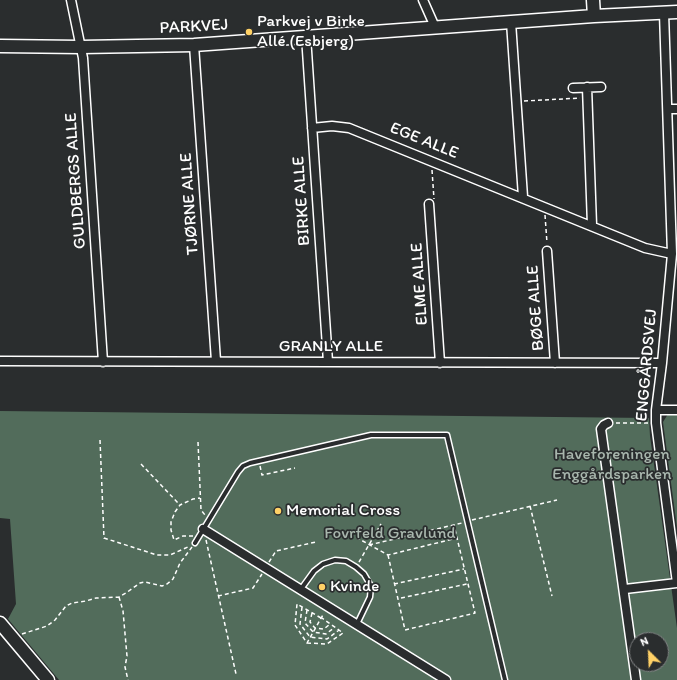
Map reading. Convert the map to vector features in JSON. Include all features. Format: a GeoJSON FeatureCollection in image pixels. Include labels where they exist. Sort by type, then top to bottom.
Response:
{"type":"FeatureCollection","features":[{"type":"Feature","properties":{"kind":"street","name":"GULDBERGS ALLE"},"geometry":{"type":"LineString","coordinates":[[71,0],[83,58],[103,362]]}},
{"type":"Feature","properties":{"kind":"street"},"geometry":{"type":"LineString","coordinates":[[423,0],[435,27]]}},
{"type":"Feature","properties":{"kind":"street"},"geometry":{"type":"LineString","coordinates":[[593,0],[594,16]]}},
{"type":"Feature","properties":{"kind":"street","name":"PARKVEJ"},"geometry":{"type":"LineString","coordinates":[[0,46],[81,47],[194,45],[594,16],[677,12]]}},
{"type":"Feature","properties":{"kind":"street","name":"ENGGÅRDSVEJ"},"geometry":{"type":"LineString","coordinates":[[664,13],[674,198],[672,254],[674,269],[656,410],[656,423],[677,583]]}},
{"type":"Feature","properties":{"kind":"street"},"geometry":{"type":"LineString","coordinates":[[511,22],[522,197]]}},
{"type":"Feature","properties":{"kind":"street","name":"BIRKE ALLE"},"geometry":{"type":"LineString","coordinates":[[306,36],[328,362]]}},
{"type":"Feature","properties":{"kind":"street","name":"TJØRNE ALLE"},"geometry":{"type":"LineString","coordinates":[[194,45],[216,361]]}},
{"type":"Feature","properties":{"kind":"street"},"geometry":{"type":"LineString","coordinates":[[587,87],[592,225]]}},
{"type":"Feature","properties":{"kind":"street"},"geometry":{"type":"LineString","coordinates":[[573,88],[601,87]]}},
{"type":"Feature","properties":{"kind":"street"},"geometry":{"type":"LineString","coordinates":[[668,109],[677,109]]}},
{"type":"Feature","properties":{"kind":"street","name":"EGE ALLE"},"geometry":{"type":"LineString","coordinates":[[312,128],[332,126],[350,128],[592,225],[645,248],[672,254]]}},
{"type":"Feature","properties":{"kind":"street","name":"ELME ALLE"},"geometry":{"type":"LineString","coordinates":[[429,205],[440,363]]}},
{"type":"Feature","properties":{"kind":"street","name":"BØGE ALLE"},"geometry":{"type":"LineString","coordinates":[[547,251],[555,363]]}},
{"type":"Feature","properties":{"kind":"street","name":"GRANLY ALLE"},"geometry":{"type":"LineString","coordinates":[[0,361],[662,363]]}},
{"type":"Feature","properties":{"kind":"street"},"geometry":{"type":"LineString","coordinates":[[656,410],[677,410]]}},
{"type":"Feature","properties":{"kind":"street"},"geometry":{"type":"LineString","coordinates":[[608,423],[601,429],[636,680]]}},
{"type":"Feature","properties":{"kind":"street"},"geometry":{"type":"LineString","coordinates":[[201,532],[301,589],[446,680]]}},
{"type":"Feature","properties":{"kind":"street"},"geometry":{"type":"LineString","coordinates":[[624,589],[677,583]]}},
{"type":"Feature","properties":{"kind":"street"},"geometry":{"type":"LineString","coordinates":[[0,622],[48,680]]}},
{"type":"Feature","properties":{"kind":"lane"},"geometry":{"type":"LineString","coordinates":[[195,543],[243,466],[250,463],[371,435],[447,435],[505,680]]}},
{"type":"Feature","properties":{"kind":"lane"},"geometry":{"type":"LineString","coordinates":[[301,589],[314,571],[323,564],[335,560],[346,561],[356,567],[364,574],[371,586],[370,597],[357,625]]}},
{"type":"Feature","properties":{"kind":"path"},"geometry":{"type":"LineString","coordinates":[[516,101],[587,98]]}},
{"type":"Feature","properties":{"kind":"path"},"geometry":{"type":"LineString","coordinates":[[429,205],[435,206],[432,161]]}},
{"type":"Feature","properties":{"kind":"path"},"geometry":{"type":"LineString","coordinates":[[544,206],[547,251]]}},
{"type":"Feature","properties":{"kind":"path"},"geometry":{"type":"LineString","coordinates":[[608,423],[656,423]]}},
{"type":"Feature","properties":{"kind":"path"},"geometry":{"type":"LineString","coordinates":[[100,440],[104,538],[156,555],[170,555],[195,543]]}},
{"type":"Feature","properties":{"kind":"path"},"geometry":{"type":"LineString","coordinates":[[198,442],[201,510],[208,520]]}},
{"type":"Feature","properties":{"kind":"path"},"geometry":{"type":"LineString","coordinates":[[259,461],[262,475],[296,468]]}},
{"type":"Feature","properties":{"kind":"path"},"geometry":{"type":"LineString","coordinates":[[140,464],[180,506]]}},
{"type":"Feature","properties":{"kind":"path"},"geometry":{"type":"LineString","coordinates":[[200,498],[187,501],[180,506],[175,512],[171,522],[171,530],[174,540],[183,536],[201,532],[236,674]]}},
{"type":"Feature","properties":{"kind":"path"},"geometry":{"type":"LineString","coordinates":[[530,506],[552,596]]}},
{"type":"Feature","properties":{"kind":"path"},"geometry":{"type":"LineString","coordinates":[[356,567],[380,524]]}},
{"type":"Feature","properties":{"kind":"path"},"geometry":{"type":"LineString","coordinates":[[388,555],[405,630],[475,613],[454,525]]}},
{"type":"Feature","properties":{"kind":"path"},"geometry":{"type":"LineString","coordinates":[[350,534],[388,555],[457,538]]}},
{"type":"Feature","properties":{"kind":"path"},"geometry":{"type":"LineString","coordinates":[[14,640],[23,634],[47,626],[66,606],[72,603],[96,598],[119,597],[140,583],[145,582],[162,586],[167,584],[173,579],[180,563],[195,543]]}},
{"type":"Feature","properties":{"kind":"path"},"geometry":{"type":"LineString","coordinates":[[394,584],[464,568]]}},
{"type":"Feature","properties":{"kind":"path"},"geometry":{"type":"LineString","coordinates":[[401,598],[468,584]]}},
{"type":"Feature","properties":{"kind":"path"},"geometry":{"type":"LineString","coordinates":[[119,597],[123,611],[127,656],[125,667],[128,680]]}},
{"type":"Feature","properties":{"kind":"path"},"geometry":{"type":"LineString","coordinates":[[297,604],[343,633],[327,644],[307,643],[295,625],[297,604]]}},
{"type":"Feature","properties":{"kind":"path"},"geometry":{"type":"LineString","coordinates":[[307,643],[328,606]]}},
{"type":"Feature","properties":{"kind":"path"},"geometry":{"type":"LineString","coordinates":[[302,607],[300,624],[310,637],[327,640],[339,630]]}},
{"type":"Feature","properties":{"kind":"path"},"geometry":{"type":"LineString","coordinates":[[307,610],[305,623],[313,632],[326,634],[335,627]]}},
{"type":"Feature","properties":{"kind":"path"},"geometry":{"type":"LineString","coordinates":[[312,613],[310,622],[315,628],[324,629],[330,624]]}},
{"type":"Feature","properties":{"kind":"green space"},"geometry":{"type":"Polygon","coordinates":[[[0,411],[649,418],[650,436],[677,628],[677,680],[59,680],[8,619],[16,604],[10,519],[0,518],[0,411]]]}},
{"type":"Feature","properties":{"kind":"green space"},"geometry":{"type":"Polygon","coordinates":[[[668,414],[677,414],[677,528],[663,422],[668,414]]]}},
{"type":"Feature","properties":{"kind":"place","name":"Parkvej v Birke Allé (Esbjerg)"},"geometry":{"type":"Point","coordinates":[249,32]}},
{"type":"Feature","properties":{"kind":"place","name":"Memorial Cross"},"geometry":{"type":"Point","coordinates":[278,511]}},
{"type":"Feature","properties":{"kind":"place","name":"Kvinde"},"geometry":{"type":"Point","coordinates":[322,587]}},
{"type":"Feature","properties":{"kind":"park label","name":"Haveforeningen Enggårdsparken"},"geometry":{"type":"Point","coordinates":[612,465]}},
{"type":"Feature","properties":{"kind":"park label","name":"Fovrfeld Gravlund"},"geometry":{"type":"Point","coordinates":[390,534]}}]}
